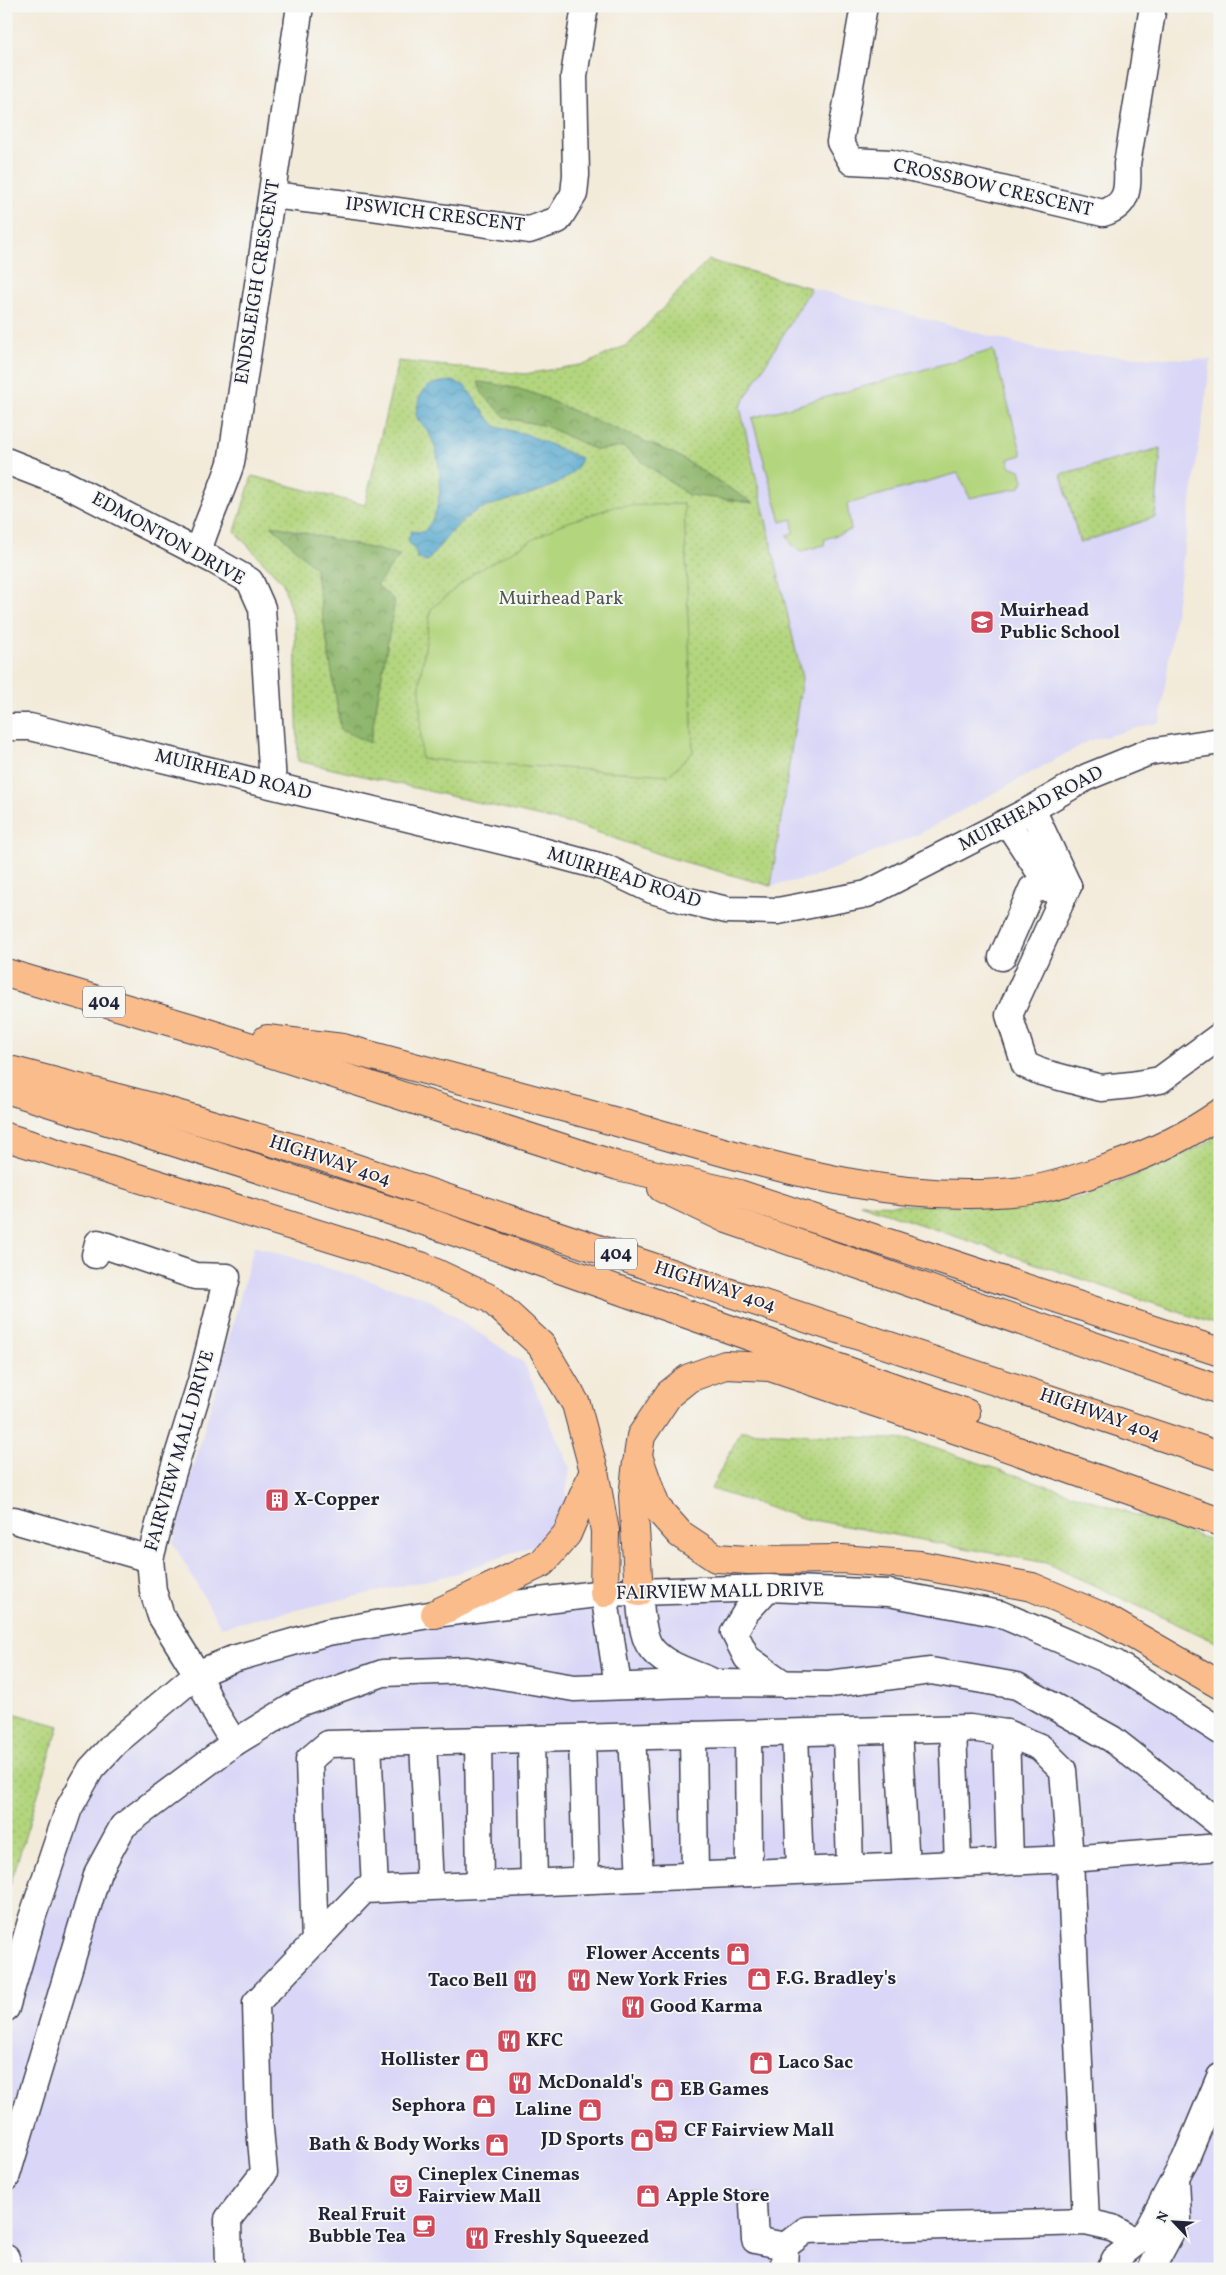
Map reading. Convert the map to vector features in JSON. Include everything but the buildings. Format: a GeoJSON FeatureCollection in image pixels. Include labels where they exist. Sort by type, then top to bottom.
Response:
{"type":"FeatureCollection","features":[{"type":"Feature","properties":{"kind":"highway","name":"404"},"geometry":{"type":"LineString","coordinates":[[6,973],[202,1030],[618,1166],[739,1194],[1220,1352]]}},
{"type":"Feature","properties":{"kind":"highway"},"geometry":{"type":"LineString","coordinates":[[202,1030],[343,1048],[817,1178],[905,1191],[962,1194],[1032,1190],[1087,1175],[1138,1157],[1199,1128],[1220,1113]]}},
{"type":"Feature","properties":{"kind":"highway","name":"HIGHWAY 404"},"geometry":{"type":"LineString","coordinates":[[6,1069],[156,1108],[310,1153],[1220,1456]]}},
{"type":"Feature","properties":{"kind":"highway"},"geometry":{"type":"LineString","coordinates":[[6,1089],[433,1224],[1220,1505]]}},
{"type":"Feature","properties":{"kind":"highway"},"geometry":{"type":"LineString","coordinates":[[6,1137],[420,1266],[491,1299],[541,1345],[576,1404],[594,1471],[605,1531],[604,1593]]}},
{"type":"Feature","properties":{"kind":"highway","name":"404"},"geometry":{"type":"LineString","coordinates":[[618,1166],[727,1219],[1220,1390]]}},
{"type":"Feature","properties":{"kind":"highway"},"geometry":{"type":"LineString","coordinates":[[639,1592],[633,1497],[641,1436],[669,1394],[689,1378],[725,1365],[770,1367],[978,1437],[1220,1522]]}},
{"type":"Feature","properties":{"kind":"highway"},"geometry":{"type":"LineString","coordinates":[[638,1456],[656,1506],[680,1534],[716,1558],[748,1560],[841,1559],[920,1565],[1032,1587],[1101,1616],[1220,1684]]}},
{"type":"Feature","properties":{"kind":"highway"},"geometry":{"type":"LineString","coordinates":[[435,1614],[542,1563],[567,1534],[594,1471]]}},
{"type":"Feature","properties":{"kind":"street","name":"ENDSLEIGH CRESCENT"},"geometry":{"type":"LineString","coordinates":[[198,552],[207,519],[231,463],[300,6]]}},
{"type":"Feature","properties":{"kind":"street","name":"IPSWICH CRESCENT"},"geometry":{"type":"LineString","coordinates":[[272,195],[529,230],[558,220],[574,194],[576,175],[574,76],[585,6]]}},
{"type":"Feature","properties":{"kind":"street","name":"CROSSBOW CRESCENT"},"geometry":{"type":"LineString","coordinates":[[864,6],[840,142],[851,161],[891,163],[1103,213],[1115,209],[1122,203],[1128,185],[1128,164],[1152,6]]}},
{"type":"Feature","properties":{"kind":"street","name":"EDMONTON DRIVE"},"geometry":{"type":"LineString","coordinates":[[6,461],[65,484],[198,552],[250,581],[262,608],[273,784]]}},
{"type":"Feature","properties":{"kind":"street","name":"MUIRHEAD ROAD"},"geometry":{"type":"LineString","coordinates":[[6,727],[30,727],[273,784],[606,868],[652,890],[727,910],[778,911],[867,894],[1032,809],[1088,777],[1149,752],[1220,741]]}},
{"type":"Feature","properties":{"kind":"street"},"geometry":{"type":"LineString","coordinates":[[1032,809],[1068,886],[1009,1015],[1025,1065],[1041,1072],[1101,1088],[1131,1085],[1160,1080],[1220,1036]]}},
{"type":"Feature","properties":{"kind":"street"},"geometry":{"type":"LineString","coordinates":[[1007,822],[1039,871],[1068,886]]}},
{"type":"Feature","properties":{"kind":"street"},"geometry":{"type":"LineString","coordinates":[[1002,957],[1032,889],[1068,886]]}},
{"type":"Feature","properties":{"kind":"street","name":"FAIRVIEW MALL DRIVE"},"geometry":{"type":"LineString","coordinates":[[94,1255],[98,1243],[195,1276],[227,1277],[202,1378],[172,1475],[150,1558],[153,1591],[162,1616],[197,1674]]}},
{"type":"Feature","properties":{"kind":"street"},"geometry":{"type":"LineString","coordinates":[[14,1520],[150,1558]]}},
{"type":"Feature","properties":{"kind":"street"},"geometry":{"type":"LineString","coordinates":[[768,1588],[746,1612],[734,1632],[747,1658],[784,1684]]}},
{"type":"Feature","properties":{"kind":"street","name":"FAIRVIEW MALL DRIVE"},"geometry":{"type":"LineString","coordinates":[[6,2008],[31,1921],[69,1808],[91,1769],[116,1742],[197,1674],[233,1659],[328,1632],[435,1614],[604,1593],[768,1588],[888,1592],[1000,1614],[1115,1663],[1220,1731]]}},
{"type":"Feature","properties":{"kind":"street"},"geometry":{"type":"LineString","coordinates":[[639,1592],[642,1622],[649,1646],[669,1663],[716,1683]]}},
{"type":"Feature","properties":{"kind":"street"},"geometry":{"type":"LineString","coordinates":[[604,1593],[618,1686]]}},
{"type":"Feature","properties":{"kind":"street"},"geometry":{"type":"LineString","coordinates":[[6,2178],[98,1872],[123,1826],[234,1743],[299,1704],[383,1673],[467,1670],[574,1688],[716,1683],[828,1684],[931,1671],[1017,1686],[1112,1739],[1220,1824]]}},
{"type":"Feature","properties":{"kind":"street"},"geometry":{"type":"LineString","coordinates":[[197,1674],[215,1712],[234,1743]]}},
{"type":"Feature","properties":{"kind":"street"},"geometry":{"type":"LineString","coordinates":[[315,1942],[309,1760],[328,1744],[970,1728],[1006,1733],[1040,1747],[1063,1770],[1070,1859],[1086,2222]]}},
{"type":"Feature","properties":{"kind":"street"},"geometry":{"type":"LineString","coordinates":[[952,1729],[958,1864]]}},
{"type":"Feature","properties":{"kind":"street"},"geometry":{"type":"LineString","coordinates":[[898,1730],[906,1866]]}},
{"type":"Feature","properties":{"kind":"street"},"geometry":{"type":"LineString","coordinates":[[846,1732],[850,1868]]}},
{"type":"Feature","properties":{"kind":"street"},"geometry":{"type":"LineString","coordinates":[[795,1733],[800,1870]]}},
{"type":"Feature","properties":{"kind":"street"},"geometry":{"type":"LineString","coordinates":[[1006,1733],[1010,1861]]}},
{"type":"Feature","properties":{"kind":"street"},"geometry":{"type":"LineString","coordinates":[[748,1734],[749,1873]]}},
{"type":"Feature","properties":{"kind":"street"},"geometry":{"type":"LineString","coordinates":[[693,1735],[694,1875]]}},
{"type":"Feature","properties":{"kind":"street"},"geometry":{"type":"LineString","coordinates":[[632,1737],[640,1877]]}},
{"type":"Feature","properties":{"kind":"street"},"geometry":{"type":"LineString","coordinates":[[582,1738],[586,1880]]}},
{"type":"Feature","properties":{"kind":"street"},"geometry":{"type":"LineString","coordinates":[[531,1739],[534,1882]]}},
{"type":"Feature","properties":{"kind":"street"},"geometry":{"type":"LineString","coordinates":[[478,1740],[480,1884]]}},
{"type":"Feature","properties":{"kind":"street"},"geometry":{"type":"LineString","coordinates":[[423,1742],[430,1886]]}},
{"type":"Feature","properties":{"kind":"street"},"geometry":{"type":"LineString","coordinates":[[368,1743],[375,1889]]}},
{"type":"Feature","properties":{"kind":"street"},"geometry":{"type":"LineString","coordinates":[[229,2269],[228,2219],[264,2173],[259,2118],[256,2003],[364,1890],[1070,1859],[1220,1847]]}},
{"type":"Feature","properties":{"kind":"street"},"geometry":{"type":"LineString","coordinates":[[1110,2269],[1115,2259],[1137,2242],[1148,2229],[1176,2179],[1220,2077]]}},
{"type":"Feature","properties":{"kind":"street"},"geometry":{"type":"LineString","coordinates":[[1151,2269],[1178,2219],[1176,2179]]}},
{"type":"Feature","properties":{"kind":"street"},"geometry":{"type":"LineString","coordinates":[[753,2204],[755,2240],[781,2258],[806,2230],[1086,2222],[1112,2228],[1137,2242]]}},
{"type":"Feature","properties":{"kind":"street"},"geometry":{"type":"LineString","coordinates":[[1133,2269],[1138,2260],[1137,2242]]}},
{"type":"Feature","properties":{"kind":"street"},"geometry":{"type":"LineString","coordinates":[[6,2258],[9,2269]]}},
{"type":"Feature","properties":{"kind":"shaded area","name":"Muirhead Public School"},"geometry":{"type":"Polygon","coordinates":[[[811,288],[1052,353],[1211,360],[1160,722],[1089,741],[917,835],[813,877],[771,886],[802,678],[740,407],[811,288]]]}},
{"type":"Feature","properties":{"kind":"shaded area"},"geometry":{"type":"Polygon","coordinates":[[[254,1246],[427,1298],[524,1363],[570,1468],[562,1519],[541,1543],[454,1574],[221,1627],[173,1543],[254,1246]]]}},
{"type":"Feature","properties":{"kind":"shaded area"},"geometry":{"type":"Polygon","coordinates":[[[768,1588],[1000,1614],[1220,1731],[1220,2269],[6,2269],[6,2008],[69,1808],[174,1692],[328,1632],[768,1588]]]}},
{"type":"Feature","properties":{"kind":"green space","name":"Muirhead Park"},"geometry":{"type":"Polygon","coordinates":[[[708,260],[811,288],[740,407],[802,678],[771,886],[664,856],[580,826],[298,761],[295,626],[283,583],[235,532],[252,476],[365,505],[398,361],[525,374],[586,364],[629,344],[708,260]]]}},
{"type":"Feature","properties":{"kind":"green space"},"geometry":{"type":"Polygon","coordinates":[[[993,350],[1022,455],[1008,459],[1010,466],[1020,470],[1023,481],[1019,488],[970,498],[958,473],[847,504],[851,530],[825,539],[824,545],[802,551],[793,546],[787,535],[793,533],[793,519],[781,522],[752,418],[993,350]]]}},
{"type":"Feature","properties":{"kind":"green space"},"geometry":{"type":"Polygon","coordinates":[[[478,382],[527,391],[677,455],[753,503],[688,495],[623,447],[596,450],[546,426],[506,418],[482,393],[478,382]]]}},
{"type":"Feature","properties":{"kind":"green space"},"geometry":{"type":"Polygon","coordinates":[[[1161,448],[1155,517],[1080,543],[1061,474],[1161,448]]]}},
{"type":"Feature","properties":{"kind":"green space"},"geometry":{"type":"Polygon","coordinates":[[[684,504],[693,752],[669,775],[421,759],[420,680],[431,609],[474,573],[559,525],[617,506],[684,504]]]}},
{"type":"Feature","properties":{"kind":"green space"},"geometry":{"type":"Polygon","coordinates":[[[271,525],[400,555],[377,585],[395,601],[370,743],[341,730],[315,568],[271,525]]]}},
{"type":"Feature","properties":{"kind":"green space"},"geometry":{"type":"Polygon","coordinates":[[[1220,1133],[1220,1326],[860,1204],[989,1206],[1086,1197],[1202,1146],[1220,1133]]]}},
{"type":"Feature","properties":{"kind":"green space"},"geometry":{"type":"Polygon","coordinates":[[[741,1431],[910,1440],[1220,1543],[1220,1644],[1046,1563],[802,1518],[711,1489],[741,1431]]]}},
{"type":"Feature","properties":{"kind":"green space"},"geometry":{"type":"Polygon","coordinates":[[[6,1711],[59,1726],[6,1898],[6,1711]]]}},
{"type":"Feature","properties":{"kind":"water"},"geometry":{"type":"Polygon","coordinates":[[[453,381],[465,386],[497,427],[526,434],[581,458],[575,470],[565,479],[552,486],[478,510],[470,515],[450,533],[427,562],[417,558],[416,552],[408,541],[411,531],[423,532],[431,523],[439,497],[439,467],[432,440],[418,420],[416,411],[420,397],[426,388],[436,383],[453,381]]]}},
{"type":"Feature","properties":{"kind":"place","name":"Muirhead Public School"},"geometry":{"type":"Point","coordinates":[982,622]}},
{"type":"Feature","properties":{"kind":"place","name":"X-Copper"},"geometry":{"type":"Point","coordinates":[277,1500]}},
{"type":"Feature","properties":{"kind":"place","name":"Flower Accents"},"geometry":{"type":"Point","coordinates":[738,1954]}},
{"type":"Feature","properties":{"kind":"place","name":"F.G. Bradley's"},"geometry":{"type":"Point","coordinates":[759,1979]}},
{"type":"Feature","properties":{"kind":"place","name":"New York Fries"},"geometry":{"type":"Point","coordinates":[579,1980]}},
{"type":"Feature","properties":{"kind":"place","name":"Taco Bell"},"geometry":{"type":"Point","coordinates":[525,1981]}},
{"type":"Feature","properties":{"kind":"place","name":"Good Karma"},"geometry":{"type":"Point","coordinates":[633,2007]}},
{"type":"Feature","properties":{"kind":"place","name":"KFC"},"geometry":{"type":"Point","coordinates":[509,2041]}},
{"type":"Feature","properties":{"kind":"place","name":"Hollister"},"geometry":{"type":"Point","coordinates":[477,2060]}},
{"type":"Feature","properties":{"kind":"place","name":"Laco Sac"},"geometry":{"type":"Point","coordinates":[761,2063]}},
{"type":"Feature","properties":{"kind":"place","name":"McDonald's"},"geometry":{"type":"Point","coordinates":[520,2083]}},
{"type":"Feature","properties":{"kind":"place","name":"EB Games"},"geometry":{"type":"Point","coordinates":[662,2090]}},
{"type":"Feature","properties":{"kind":"place","name":"Sephora"},"geometry":{"type":"Point","coordinates":[484,2106]}},
{"type":"Feature","properties":{"kind":"place","name":"Laline"},"geometry":{"type":"Point","coordinates":[590,2110]}},
{"type":"Feature","properties":{"kind":"place","name":"CF Fairview Mall"},"geometry":{"type":"Point","coordinates":[666,2131]}},
{"type":"Feature","properties":{"kind":"place","name":"JD Sports"},"geometry":{"type":"Point","coordinates":[642,2140]}},
{"type":"Feature","properties":{"kind":"place","name":"Bath & Body Works"},"geometry":{"type":"Point","coordinates":[497,2145]}},
{"type":"Feature","properties":{"kind":"place","name":"Cineplex Cinemas Fairview Mall"},"geometry":{"type":"Point","coordinates":[401,2186]}},
{"type":"Feature","properties":{"kind":"place","name":"Apple Store"},"geometry":{"type":"Point","coordinates":[648,2196]}},
{"type":"Feature","properties":{"kind":"place","name":"Real Fruit Bubble Tea"},"geometry":{"type":"Point","coordinates":[424,2226]}},
{"type":"Feature","properties":{"kind":"place","name":"Freshly Squeezed"},"geometry":{"type":"Point","coordinates":[477,2238]}}]}
